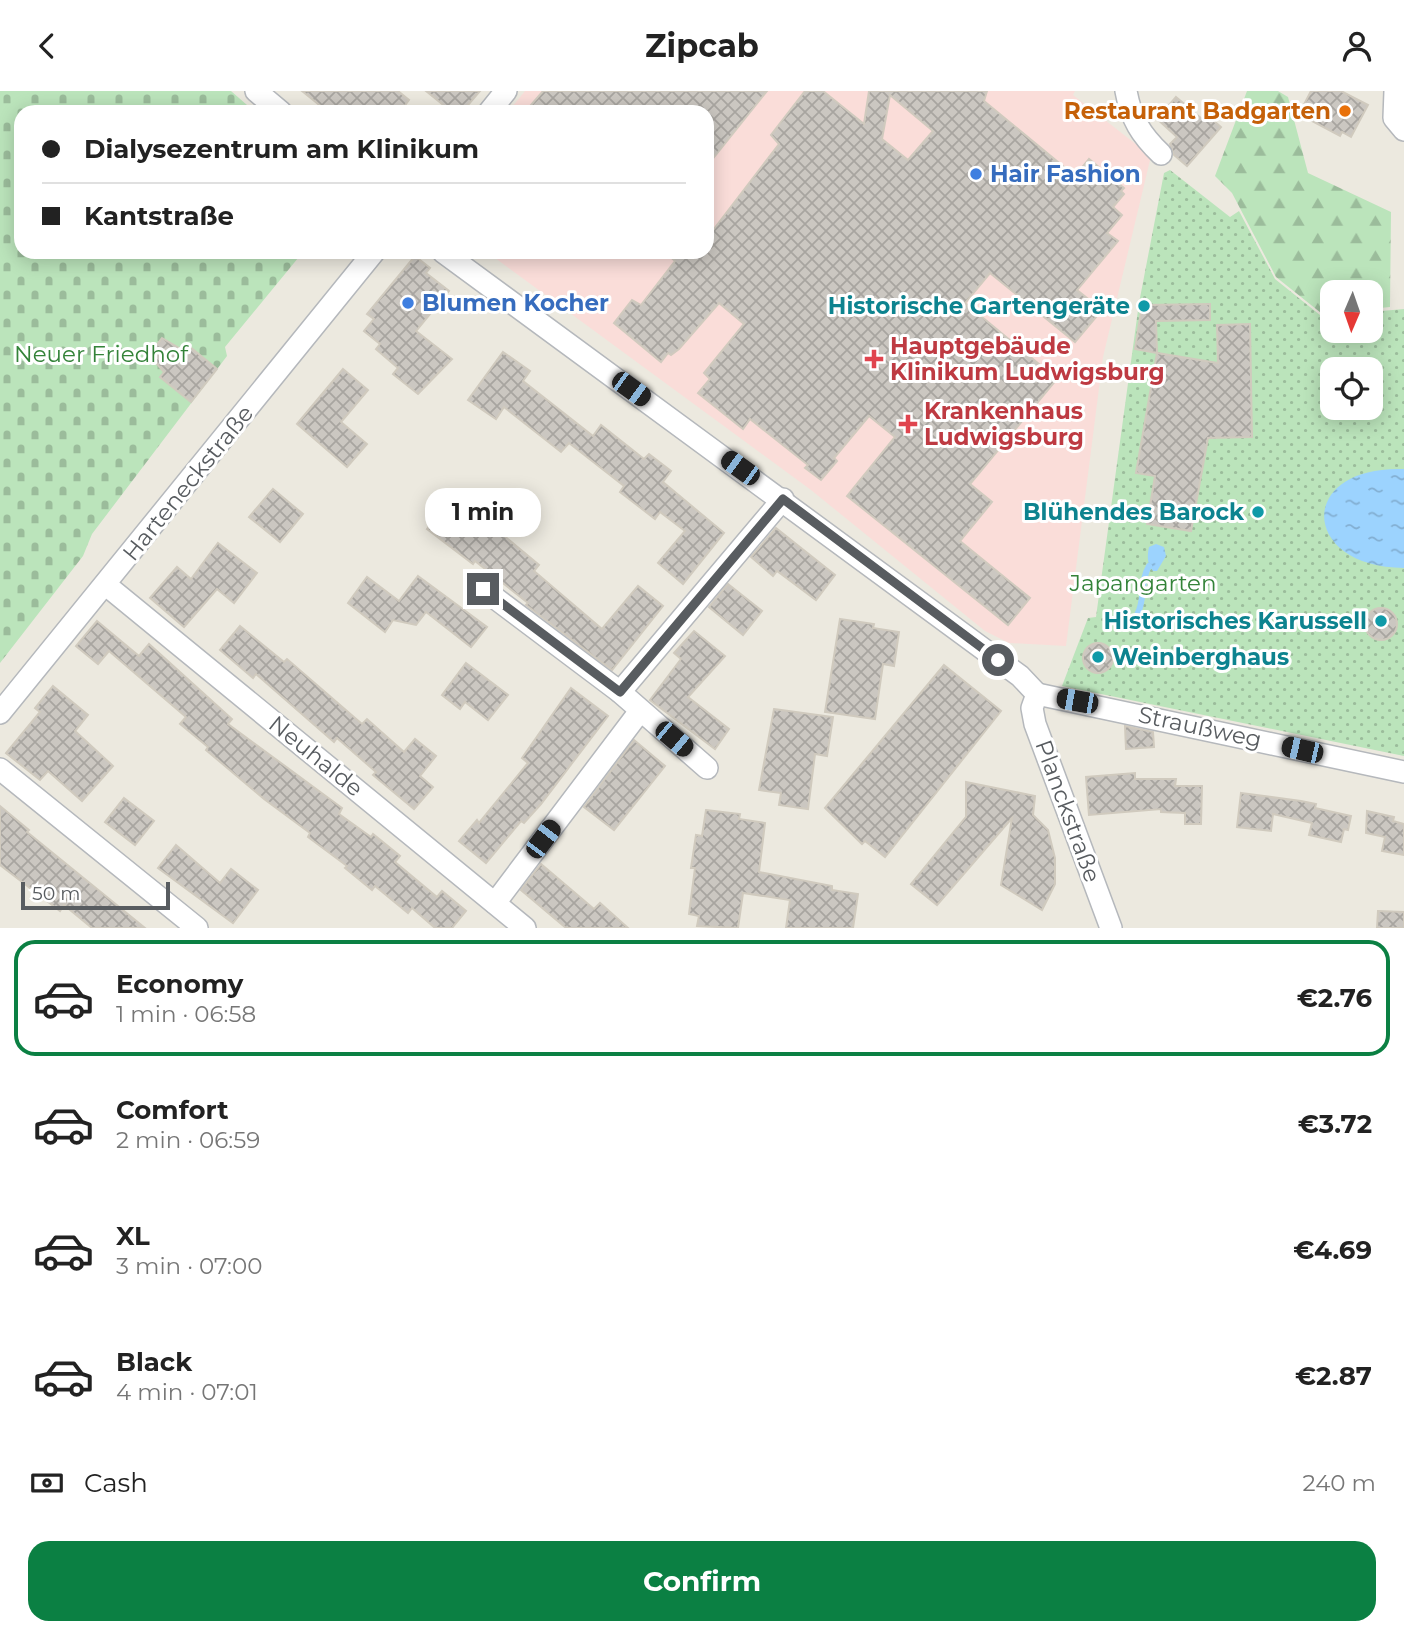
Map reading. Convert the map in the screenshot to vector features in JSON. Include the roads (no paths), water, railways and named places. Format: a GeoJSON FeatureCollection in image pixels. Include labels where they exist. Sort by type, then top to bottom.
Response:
{"type":"FeatureCollection","features":[{"type":"Feature","properties":{"kind":"street"},"geometry":{"type":"LineString","coordinates":[[256,91],[273,105]]}},
{"type":"Feature","properties":{"kind":"street"},"geometry":{"type":"LineString","coordinates":[[495,105],[506,91]]}},
{"type":"Feature","properties":{"kind":"street"},"geometry":{"type":"LineString","coordinates":[[1126,91],[1129,109],[1140,134],[1161,154]]}},
{"type":"Feature","properties":{"kind":"street"},"geometry":{"type":"LineString","coordinates":[[1395,91],[1394,118],[1404,130]]}},
{"type":"Feature","properties":{"kind":"street","name":"Harteneckstraße"},"geometry":{"type":"LineString","coordinates":[[0,713],[368,259]]}},
{"type":"Feature","properties":{"kind":"street"},"geometry":{"type":"LineString","coordinates":[[453,259],[783,499],[1020,676],[1037,694]]}},
{"type":"Feature","properties":{"kind":"street"},"geometry":{"type":"LineString","coordinates":[[620,692],[783,499]]}},
{"type":"Feature","properties":{"kind":"street","name":"Neuhalde"},"geometry":{"type":"LineString","coordinates":[[106,585],[498,914],[525,928]]}},
{"type":"Feature","properties":{"kind":"street"},"geometry":{"type":"LineString","coordinates":[[483,589],[620,692],[707,768]]}},
{"type":"Feature","properties":{"kind":"street","name":"Straußweg"},"geometry":{"type":"LineString","coordinates":[[1037,694],[1404,772]]}},
{"type":"Feature","properties":{"kind":"street","name":"Planckstraße"},"geometry":{"type":"LineString","coordinates":[[1037,694],[1032,708],[1035,724],[1111,928]]}},
{"type":"Feature","properties":{"kind":"street"},"geometry":{"type":"LineString","coordinates":[[498,914],[640,711]]}},
{"type":"Feature","properties":{"kind":"street"},"geometry":{"type":"LineString","coordinates":[[0,769],[197,928]]}},
{"type":"Feature","properties":{"kind":"water"},"geometry":{"type":"Polygon","coordinates":[[[1404,469],[1404,568],[1370,564],[1345,552],[1330,536],[1324,517],[1329,499],[1343,483],[1368,472],[1404,469]]]}},
{"type":"Feature","properties":{"kind":"water"},"geometry":{"type":"Polygon","coordinates":[[[1156,544],[1164,547],[1166,556],[1157,571],[1153,571],[1148,554],[1149,547],[1156,544]]]}},
{"type":"Feature","properties":{"kind":"waterway"},"geometry":{"type":"LineString","coordinates":[[1137,615],[1149,566]]}},
{"type":"Feature","properties":{"kind":"place","name":"Restaurant Badgarten"},"geometry":{"type":"Point","coordinates":[1345,111]}},
{"type":"Feature","properties":{"kind":"place","name":"Hair Fashion"},"geometry":{"type":"Point","coordinates":[976,174]}},
{"type":"Feature","properties":{"kind":"place","name":"Blumen Kocher"},"geometry":{"type":"Point","coordinates":[408,303]}},
{"type":"Feature","properties":{"kind":"place","name":"Historische Gartengeräte"},"geometry":{"type":"Point","coordinates":[1144,306]}},
{"type":"Feature","properties":{"kind":"place","name":"Hauptgebäude Klinikum Ludwigsburg"},"geometry":{"type":"Point","coordinates":[874,359]}},
{"type":"Feature","properties":{"kind":"place","name":"Krankenhaus Ludwigsburg"},"geometry":{"type":"Point","coordinates":[908,424]}},
{"type":"Feature","properties":{"kind":"place","name":"Blühendes Barock"},"geometry":{"type":"Point","coordinates":[1258,512]}},
{"type":"Feature","properties":{"kind":"place","name":"Historisches Karussell"},"geometry":{"type":"Point","coordinates":[1381,621]}},
{"type":"Feature","properties":{"kind":"place","name":"Weinberghaus"},"geometry":{"type":"Point","coordinates":[1098,657]}},
{"type":"Feature","properties":{"kind":"park label","name":"Neuer Friedhof"},"geometry":{"type":"Point","coordinates":[101,354]}},
{"type":"Feature","properties":{"kind":"park label","name":"Japangarten"},"geometry":{"type":"Point","coordinates":[1143,583]}}]}
